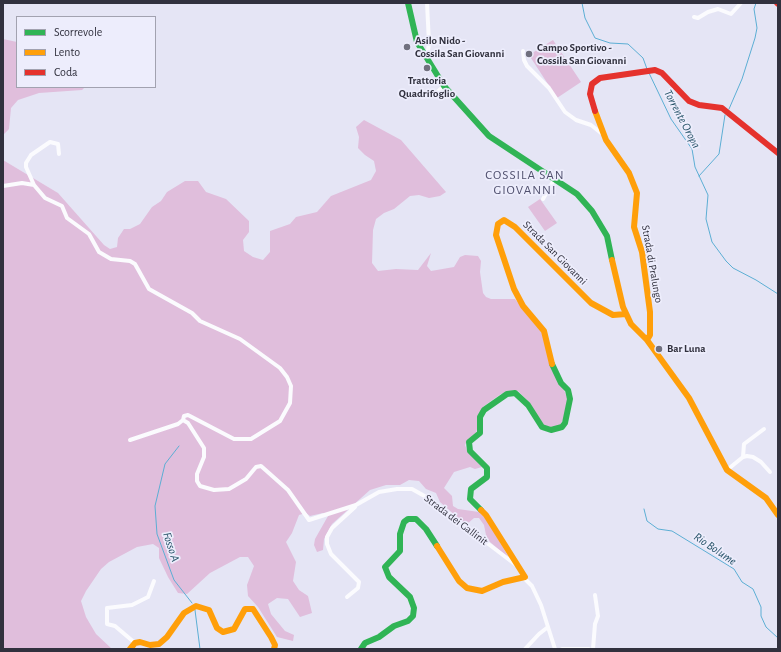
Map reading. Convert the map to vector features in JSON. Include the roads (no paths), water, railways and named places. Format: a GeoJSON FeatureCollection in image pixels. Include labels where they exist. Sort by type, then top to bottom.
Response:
{"type":"FeatureCollection","features":[{"type":"Feature","properties":{"kind":"street"},"geometry":{"type":"LineString","coordinates":[[408,3],[413,29],[426,59],[444,86],[489,136],[555,178],[577,194],[592,211],[607,236],[626,314],[631,324],[647,340],[689,398],[727,470],[735,478],[766,498],[778,515]]}},
{"type":"Feature","properties":{"kind":"street"},"geometry":{"type":"LineString","coordinates":[[426,3],[429,43],[426,59]]}},
{"type":"Feature","properties":{"kind":"street"},"geometry":{"type":"LineString","coordinates":[[694,17],[698,18],[708,12],[718,9],[731,14],[741,3]]}},
{"type":"Feature","properties":{"kind":"street"},"geometry":{"type":"LineString","coordinates":[[523,52],[524,60],[527,66],[549,88],[565,112],[576,120],[600,130],[606,140]]}},
{"type":"Feature","properties":{"kind":"street","name":"Strada di Pralungo"},"geometry":{"type":"LineString","coordinates":[[647,340],[650,335],[650,312],[642,252],[634,227],[637,193],[629,173],[606,140],[592,106],[590,94],[592,84],[600,78],[638,71],[656,70],[662,73],[689,101],[699,105],[722,108],[778,153]]}},
{"type":"Feature","properties":{"kind":"street"},"geometry":{"type":"LineString","coordinates":[[436,93],[444,86]]}},
{"type":"Feature","properties":{"kind":"street"},"geometry":{"type":"LineString","coordinates":[[59,154],[59,147],[53,142],[50,142],[31,155],[26,167],[34,185],[45,198],[62,206],[67,218],[89,234],[99,252],[111,259],[130,261],[135,264],[149,289],[192,313],[200,321],[246,343],[280,368],[287,377],[291,386],[290,403],[280,421],[251,439],[234,439],[188,415],[184,416],[178,424],[130,440]]}},
{"type":"Feature","properties":{"kind":"street"},"geometry":{"type":"LineString","coordinates":[[543,199],[555,178]]}},
{"type":"Feature","properties":{"kind":"street"},"geometry":{"type":"LineString","coordinates":[[3,186],[22,183],[34,185]]}},
{"type":"Feature","properties":{"kind":"street","name":"Strada San Giovanni"},"geometry":{"type":"LineString","coordinates":[[524,578],[486,515],[470,499],[471,490],[487,476],[488,473],[487,468],[470,451],[469,442],[480,433],[480,416],[484,410],[507,394],[515,393],[519,395],[528,405],[538,423],[542,427],[550,430],[562,427],[566,422],[570,399],[568,390],[561,383],[552,364],[548,342],[544,331],[537,320],[523,306],[514,289],[496,235],[498,224],[504,220],[515,227],[591,303],[613,315],[617,316],[626,314]]}},
{"type":"Feature","properties":{"kind":"street","name":"Strada dei Gallinit"},"geometry":{"type":"LineString","coordinates":[[182,420],[193,427],[204,448],[204,457],[197,474],[197,481],[205,488],[222,490],[229,489],[246,479],[256,467],[261,466],[288,490],[309,520],[356,505],[378,492],[385,490],[416,490],[517,566]]}},
{"type":"Feature","properties":{"kind":"street"},"geometry":{"type":"LineString","coordinates":[[743,457],[744,444],[764,429]]}},
{"type":"Feature","properties":{"kind":"street"},"geometry":{"type":"LineString","coordinates":[[727,470],[743,457],[753,457],[770,472]]}},
{"type":"Feature","properties":{"kind":"street"},"geometry":{"type":"LineString","coordinates":[[347,597],[358,588],[359,582],[331,554],[326,544],[326,537],[332,528],[356,505]]}},
{"type":"Feature","properties":{"kind":"street"},"geometry":{"type":"LineString","coordinates":[[361,649],[365,643],[379,637],[394,626],[408,621],[413,616],[414,608],[410,597],[389,577],[385,567],[400,551],[400,534],[404,522],[408,519],[416,519],[426,529],[459,581],[467,588],[482,590],[503,582],[524,578],[532,586],[538,597],[555,649]]}},
{"type":"Feature","properties":{"kind":"street"},"geometry":{"type":"LineString","coordinates":[[135,643],[115,626],[107,624],[106,608],[132,605],[148,597],[154,581]]}},
{"type":"Feature","properties":{"kind":"street"},"geometry":{"type":"LineString","coordinates":[[593,649],[595,624],[598,616],[595,595]]}},
{"type":"Feature","properties":{"kind":"street"},"geometry":{"type":"LineString","coordinates":[[130,649],[135,643],[140,642],[150,645],[160,644],[167,638],[184,613],[196,606],[209,610],[214,618],[217,628],[223,632],[234,629],[240,616],[248,608],[256,612],[275,645],[274,649]]}},
{"type":"Feature","properties":{"kind":"street"},"geometry":{"type":"LineString","coordinates":[[525,649],[548,627]]}},
{"type":"Feature","properties":{"kind":"street"},"geometry":{"type":"LineString","coordinates":[[562,649],[589,649]]}},
{"type":"Feature","properties":{"kind":"waterway","name":"Torrente Oropa"},"geometry":{"type":"LineString","coordinates":[[582,3],[585,18],[595,38],[610,43],[628,44],[643,58],[647,69]]}},
{"type":"Feature","properties":{"kind":"waterway"},"geometry":{"type":"LineString","coordinates":[[729,109],[742,79],[755,38],[757,28],[754,9],[756,3]]}},
{"type":"Feature","properties":{"kind":"waterway","name":"Torrente Oropa"},"geometry":{"type":"LineString","coordinates":[[649,73],[671,119],[692,149],[695,167],[708,195],[706,219],[712,242],[733,268],[778,294]]}},
{"type":"Feature","properties":{"kind":"waterway"},"geometry":{"type":"LineString","coordinates":[[699,176],[719,154],[725,115]]}},
{"type":"Feature","properties":{"kind":"waterway","name":"Fosso A"},"geometry":{"type":"LineString","coordinates":[[179,446],[165,464],[155,506],[157,534],[174,580],[192,603]]}},
{"type":"Feature","properties":{"kind":"waterway","name":"Rio Bolume"},"geometry":{"type":"LineString","coordinates":[[644,509],[647,521],[658,529],[672,531],[734,569],[742,582],[753,589],[761,607],[761,616],[766,627],[778,638]]}},
{"type":"Feature","properties":{"kind":"waterway","name":"Fosso A"},"geometry":{"type":"LineString","coordinates":[[195,610],[200,649]]}},
{"type":"Feature","properties":{"kind":"place","name":"Asilo Nido - Cossila San Giovanni"},"geometry":{"type":"Point","coordinates":[407,47]}},
{"type":"Feature","properties":{"kind":"place","name":"Campo Sportivo - Cossila San Giovanni"},"geometry":{"type":"Point","coordinates":[529,54]}},
{"type":"Feature","properties":{"kind":"place","name":"Trattoria Quadrifoglio"},"geometry":{"type":"Point","coordinates":[427,68]}},
{"type":"Feature","properties":{"kind":"place","name":"Bar Luna"},"geometry":{"type":"Point","coordinates":[659,349]}},
{"type":"Feature","properties":{"kind":"district","name":"COSSILA SAN GIOVANNI"},"geometry":{"type":"Point","coordinates":[525,182]}}]}
